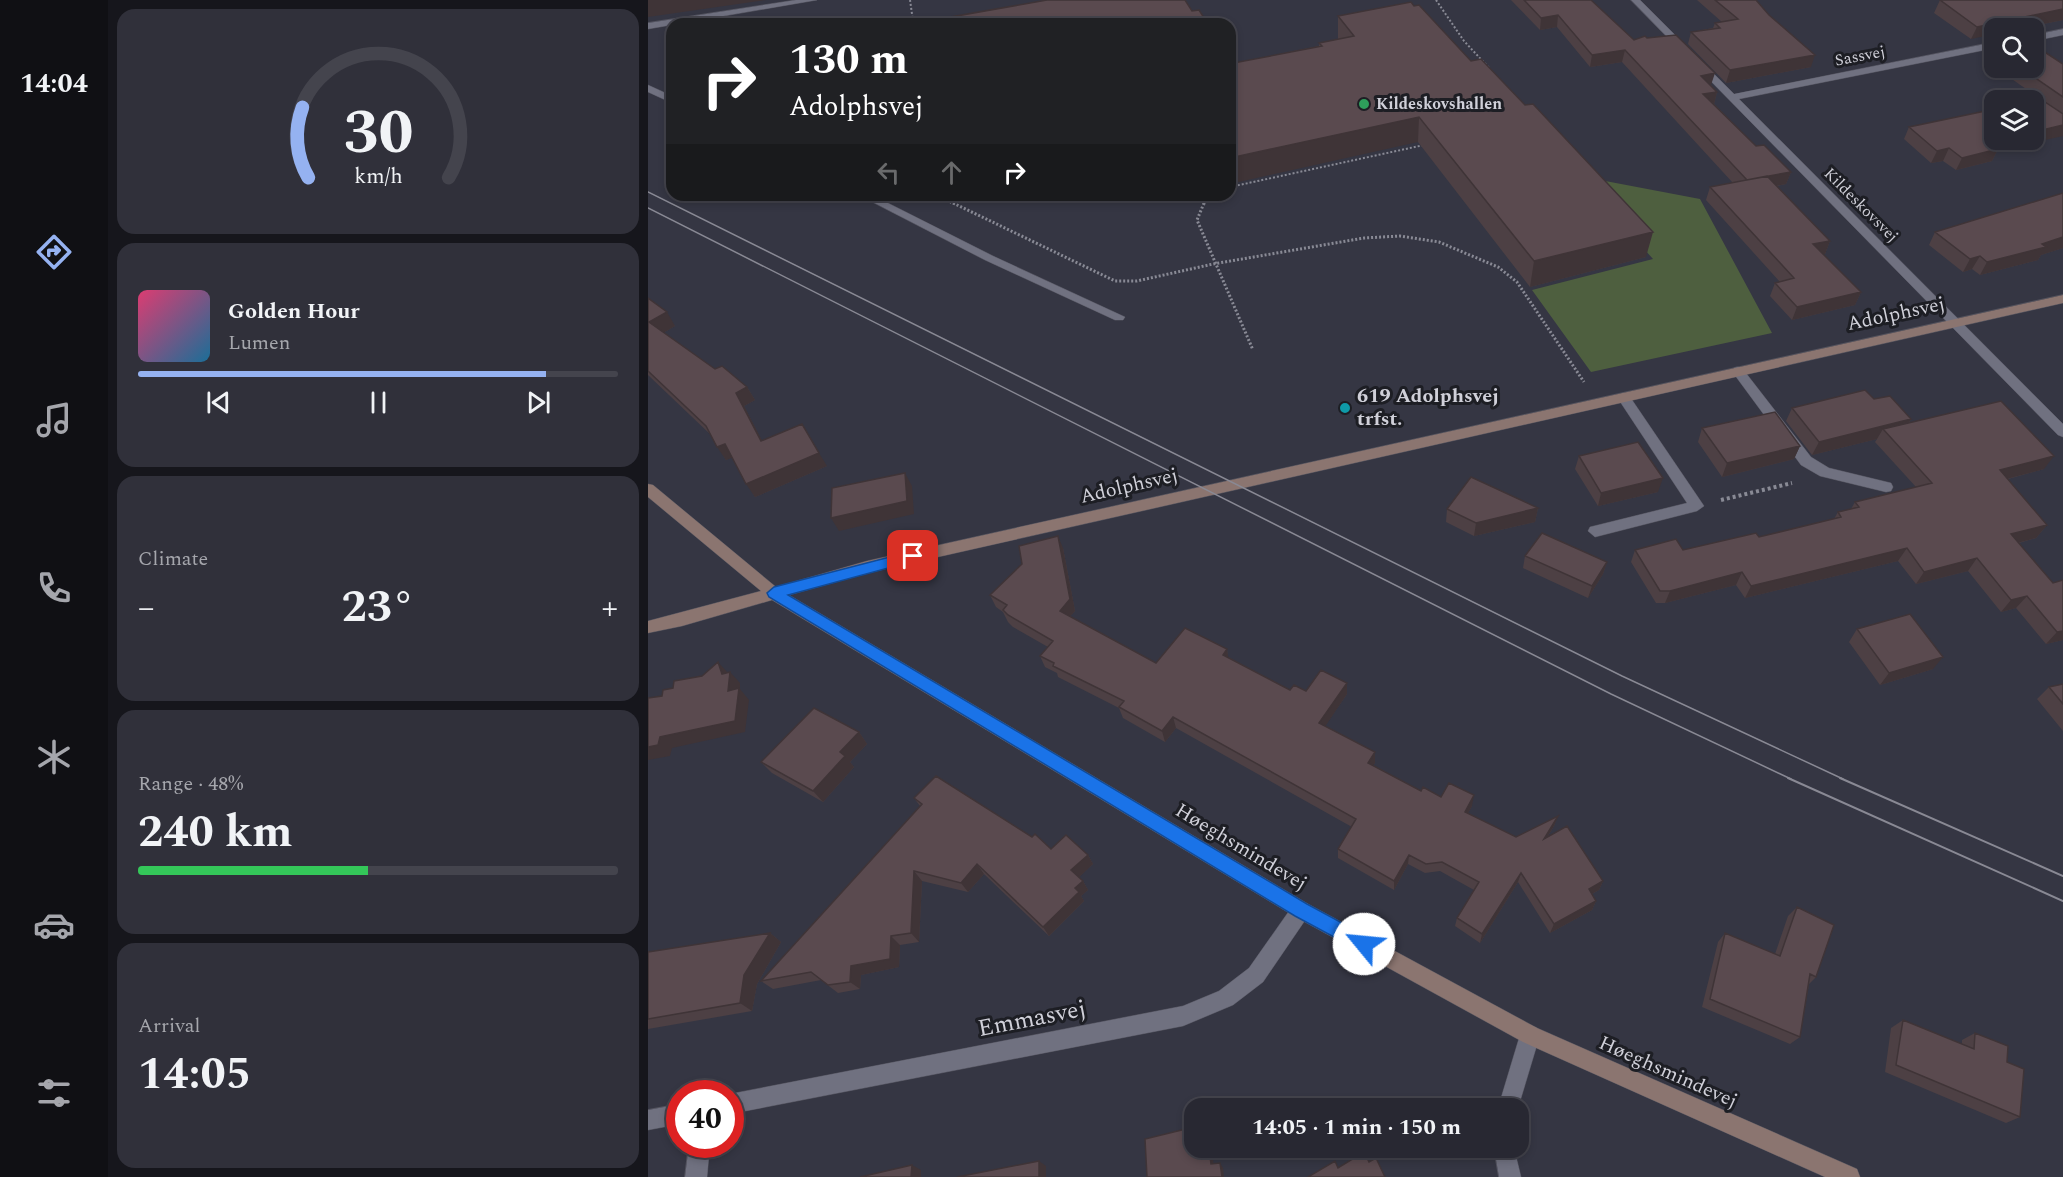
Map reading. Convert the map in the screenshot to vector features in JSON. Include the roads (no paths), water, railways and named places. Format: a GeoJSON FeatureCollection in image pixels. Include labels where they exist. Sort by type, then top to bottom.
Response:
{"type":"FeatureCollection","features":[{"type":"Feature","properties":{"kind":"street"},"geometry":{"type":"LineString","coordinates":[[699,18],[813,0]]}},
{"type":"Feature","properties":{"kind":"street","name":"Kildeskovsvej"},"geometry":{"type":"LineString","coordinates":[[1635,0],[2063,432]]}},
{"type":"Feature","properties":{"kind":"street"},"geometry":{"type":"LineString","coordinates":[[648,26],[666,23]]}},
{"type":"Feature","properties":{"kind":"street"},"geometry":{"type":"LineString","coordinates":[[2044,36],[2063,32]]}},
{"type":"Feature","properties":{"kind":"street","name":"Sassvej"},"geometry":{"type":"LineString","coordinates":[[1732,97],[1984,47]]}},
{"type":"Feature","properties":{"kind":"street"},"geometry":{"type":"LineString","coordinates":[[648,88],[666,97]]}},
{"type":"Feature","properties":{"kind":"street"},"geometry":{"type":"LineString","coordinates":[[876,201],[989,258],[1119,317]]}},
{"type":"Feature","properties":{"kind":"street","name":"Adolphsvej"},"geometry":{"type":"LineString","coordinates":[[648,627],[682,620],[878,564],[2063,299]]}},
{"type":"Feature","properties":{"kind":"street"},"geometry":{"type":"LineString","coordinates":[[1738,371],[1806,461],[1825,472],[1886,487]]}},
{"type":"Feature","properties":{"kind":"street"},"geometry":{"type":"LineString","coordinates":[[1595,531],[1697,506],[1623,397]]}},
{"type":"Feature","properties":{"kind":"street","name":"Høeghsmindevej"},"geometry":{"type":"LineString","coordinates":[[648,489],[774,593],[1301,910],[1530,1035],[1850,1177]]}},
{"type":"Feature","properties":{"kind":"street","name":"Emmasvej"},"geometry":{"type":"LineString","coordinates":[[744,1101],[1183,1016],[1227,999],[1256,975],[1301,910]]}},
{"type":"Feature","properties":{"kind":"street"},"geometry":{"type":"LineString","coordinates":[[1511,1098],[1530,1035]]}},
{"type":"Feature","properties":{"kind":"street"},"geometry":{"type":"LineString","coordinates":[[648,1120],[666,1117]]}},
{"type":"Feature","properties":{"kind":"street"},"geometry":{"type":"LineString","coordinates":[[696,1177],[698,1158]]}},
{"type":"Feature","properties":{"kind":"street"},"geometry":{"type":"LineString","coordinates":[[1506,1158],[1510,1177]]}},
{"type":"Feature","properties":{"kind":"tram line"},"geometry":{"type":"LineString","coordinates":[[648,192],[666,201]]}},
{"type":"Feature","properties":{"kind":"tram line"},"geometry":{"type":"LineString","coordinates":[[666,201],[1622,676],[1843,779]]}},
{"type":"Feature","properties":{"kind":"tram line"},"geometry":{"type":"LineString","coordinates":[[648,208],[1611,694],[1791,779]]}},
{"type":"Feature","properties":{"kind":"tram line"},"geometry":{"type":"LineString","coordinates":[[1788,778],[2063,901]]}},
{"type":"Feature","properties":{"kind":"tram line"},"geometry":{"type":"LineString","coordinates":[[1840,778],[2063,876]]}},
{"type":"Feature","properties":{"kind":"place","name":"Kildeskovshallen"},"geometry":{"type":"Point","coordinates":[1364,104]}},
{"type":"Feature","properties":{"kind":"place","name":"619 Adolphsvej trfst."},"geometry":{"type":"Point","coordinates":[1345,408]}}]}
